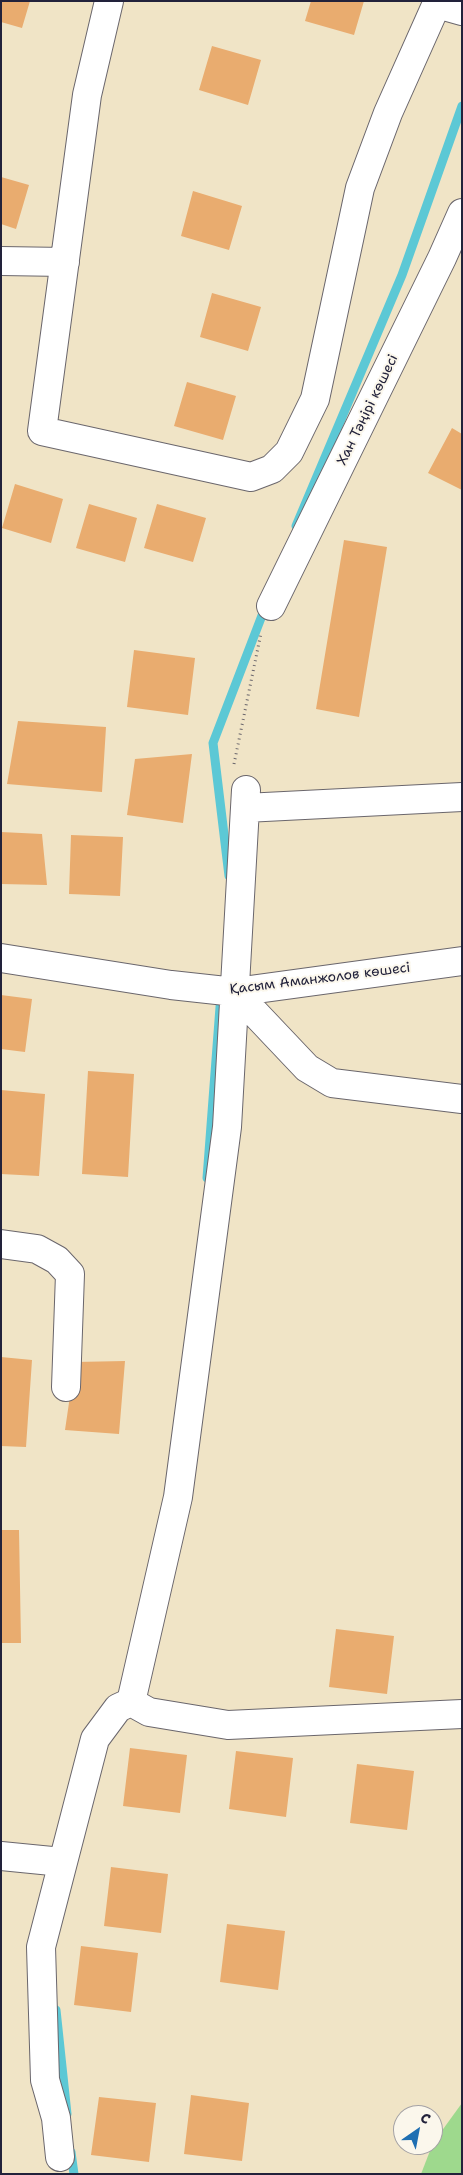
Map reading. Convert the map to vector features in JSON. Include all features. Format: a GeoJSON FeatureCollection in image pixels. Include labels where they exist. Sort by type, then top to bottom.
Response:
{"type":"FeatureCollection","features":[{"type":"Feature","properties":{"kind":"street"},"geometry":{"type":"LineString","coordinates":[[109,1],[87,95],[42,432],[251,477],[272,469],[289,452],[315,399],[360,188],[388,113],[446,5]]}},
{"type":"Feature","properties":{"kind":"street","name":"Хан Тәңірі көшесі"},"geometry":{"type":"LineString","coordinates":[[271,606],[442,258],[462,213]]}},
{"type":"Feature","properties":{"kind":"street"},"geometry":{"type":"LineString","coordinates":[[1,261],[66,262]]}},
{"type":"Feature","properties":{"kind":"street"},"geometry":{"type":"LineString","coordinates":[[131,1702],[178,1498],[227,1127],[230,992],[245,799],[462,797]]}},
{"type":"Feature","properties":{"kind":"street","name":"Қасым Аманжолов көшесі"},"geometry":{"type":"LineString","coordinates":[[1,958],[171,985],[230,992],[462,961]]}},
{"type":"Feature","properties":{"kind":"street"},"geometry":{"type":"LineString","coordinates":[[230,992],[308,1068],[332,1083],[462,1098]]}},
{"type":"Feature","properties":{"kind":"street"},"geometry":{"type":"LineString","coordinates":[[1,1244],[37,1249],[57,1260],[70,1274],[66,1387]]}},
{"type":"Feature","properties":{"kind":"street"},"geometry":{"type":"LineString","coordinates":[[131,1702],[149,1712],[228,1725],[462,1714]]}},
{"type":"Feature","properties":{"kind":"street"},"geometry":{"type":"LineString","coordinates":[[60,2157],[56,2118],[45,2080],[41,1947],[95,1739],[118,1708],[131,1702]]}},
{"type":"Feature","properties":{"kind":"street"},"geometry":{"type":"LineString","coordinates":[[1,1856],[62,1862]]}},
{"type":"Feature","properties":{"kind":"path"},"geometry":{"type":"LineString","coordinates":[[245,799],[234,766],[259,639],[271,606]]}},
{"type":"Feature","properties":{"kind":"green space"},"geometry":{"type":"Polygon","coordinates":[[[462,2103],[462,2174],[421,2174],[428,2155],[443,2155],[443,2129],[462,2103]]]}},
{"type":"Feature","properties":{"kind":"building"},"geometry":{"type":"Polygon","coordinates":[[[1,1],[30,1],[22,28],[1,22],[1,1]]]}},
{"type":"Feature","properties":{"kind":"building"},"geometry":{"type":"Polygon","coordinates":[[[311,1],[364,1],[354,35],[305,21],[311,1]]]}},
{"type":"Feature","properties":{"kind":"building"},"geometry":{"type":"Polygon","coordinates":[[[212,46],[261,60],[248,105],[199,90],[212,46]]]}},
{"type":"Feature","properties":{"kind":"building"},"geometry":{"type":"Polygon","coordinates":[[[1,177],[29,185],[16,229],[1,224],[1,177]]]}},
{"type":"Feature","properties":{"kind":"building"},"geometry":{"type":"Polygon","coordinates":[[[193,191],[242,206],[229,250],[181,236],[193,191]]]}},
{"type":"Feature","properties":{"kind":"building"},"geometry":{"type":"Polygon","coordinates":[[[212,293],[261,307],[248,351],[200,337],[212,293]]]}},
{"type":"Feature","properties":{"kind":"building"},"geometry":{"type":"Polygon","coordinates":[[[187,382],[236,396],[223,440],[174,426],[187,382]]]}},
{"type":"Feature","properties":{"kind":"building"},"geometry":{"type":"Polygon","coordinates":[[[452,428],[462,434],[462,490],[428,473],[452,428]]]}},
{"type":"Feature","properties":{"kind":"building"},"geometry":{"type":"Polygon","coordinates":[[[15,484],[63,499],[51,543],[2,528],[15,484]]]}},
{"type":"Feature","properties":{"kind":"building"},"geometry":{"type":"Polygon","coordinates":[[[89,504],[137,518],[125,562],[76,548],[89,504]]]}},
{"type":"Feature","properties":{"kind":"building"},"geometry":{"type":"Polygon","coordinates":[[[157,504],[206,518],[193,562],[144,548],[157,504]]]}},
{"type":"Feature","properties":{"kind":"building"},"geometry":{"type":"Polygon","coordinates":[[[344,540],[387,547],[359,717],[316,709],[344,540]]]}},
{"type":"Feature","properties":{"kind":"building"},"geometry":{"type":"Polygon","coordinates":[[[134,650],[195,658],[188,715],[127,707],[134,650]]]}},
{"type":"Feature","properties":{"kind":"building"},"geometry":{"type":"Polygon","coordinates":[[[18,721],[106,727],[102,792],[7,784],[18,721]]]}},
{"type":"Feature","properties":{"kind":"building"},"geometry":{"type":"Polygon","coordinates":[[[192,754],[183,823],[127,815],[135,759],[192,754]]]}},
{"type":"Feature","properties":{"kind":"building"},"geometry":{"type":"Polygon","coordinates":[[[1,832],[42,834],[47,885],[1,884],[1,832]]]}},
{"type":"Feature","properties":{"kind":"building"},"geometry":{"type":"Polygon","coordinates":[[[71,835],[123,837],[120,896],[69,894],[71,835]]]}},
{"type":"Feature","properties":{"kind":"building"},"geometry":{"type":"Polygon","coordinates":[[[1,995],[32,999],[25,1052],[1,1049],[1,995]]]}},
{"type":"Feature","properties":{"kind":"building"},"geometry":{"type":"Polygon","coordinates":[[[88,1071],[134,1074],[128,1177],[82,1174],[88,1071]]]}},
{"type":"Feature","properties":{"kind":"building"},"geometry":{"type":"Polygon","coordinates":[[[1,1090],[45,1094],[39,1176],[1,1174],[1,1090]]]}},
{"type":"Feature","properties":{"kind":"building"},"geometry":{"type":"Polygon","coordinates":[[[1,1357],[32,1360],[26,1447],[1,1446],[1,1357]]]}},
{"type":"Feature","properties":{"kind":"building"},"geometry":{"type":"Polygon","coordinates":[[[125,1361],[119,1434],[65,1430],[75,1362],[125,1361]]]}},
{"type":"Feature","properties":{"kind":"building"},"geometry":{"type":"Polygon","coordinates":[[[1,1530],[19,1530],[21,1643],[1,1643],[1,1530]]]}},
{"type":"Feature","properties":{"kind":"building"},"geometry":{"type":"Polygon","coordinates":[[[336,1629],[394,1636],[387,1694],[329,1687],[336,1629]]]}},
{"type":"Feature","properties":{"kind":"building"},"geometry":{"type":"Polygon","coordinates":[[[130,1748],[187,1755],[180,1813],[123,1806],[130,1748]]]}},
{"type":"Feature","properties":{"kind":"building"},"geometry":{"type":"Polygon","coordinates":[[[236,1751],[293,1758],[286,1817],[229,1809],[236,1751]]]}},
{"type":"Feature","properties":{"kind":"building"},"geometry":{"type":"Polygon","coordinates":[[[357,1764],[414,1771],[407,1830],[350,1823],[357,1764]]]}},
{"type":"Feature","properties":{"kind":"building"},"geometry":{"type":"Polygon","coordinates":[[[111,1867],[168,1874],[161,1933],[104,1926],[111,1867]]]}},
{"type":"Feature","properties":{"kind":"building"},"geometry":{"type":"Polygon","coordinates":[[[227,1924],[285,1931],[278,1990],[220,1982],[227,1924]]]}},
{"type":"Feature","properties":{"kind":"building"},"geometry":{"type":"Polygon","coordinates":[[[81,1946],[138,1953],[131,2012],[74,2005],[81,1946]]]}},
{"type":"Feature","properties":{"kind":"building"},"geometry":{"type":"Polygon","coordinates":[[[191,2095],[249,2103],[242,2161],[184,2154],[191,2095]]]}},
{"type":"Feature","properties":{"kind":"building"},"geometry":{"type":"Polygon","coordinates":[[[99,2097],[156,2103],[149,2162],[91,2155],[99,2097]]]}},
{"type":"Feature","properties":{"kind":"waterway"},"geometry":{"type":"LineString","coordinates":[[296,526],[402,275],[462,106]]}},
{"type":"Feature","properties":{"kind":"waterway"},"geometry":{"type":"LineString","coordinates":[[229,876],[213,743],[266,605]]}},
{"type":"Feature","properties":{"kind":"waterway"},"geometry":{"type":"LineString","coordinates":[[207,1178],[221,994]]}},
{"type":"Feature","properties":{"kind":"waterway"},"geometry":{"type":"LineString","coordinates":[[56,2010],[67,2114]]}},
{"type":"Feature","properties":{"kind":"waterway"},"geometry":{"type":"LineString","coordinates":[[71,2152],[74,2174]]}}]}
